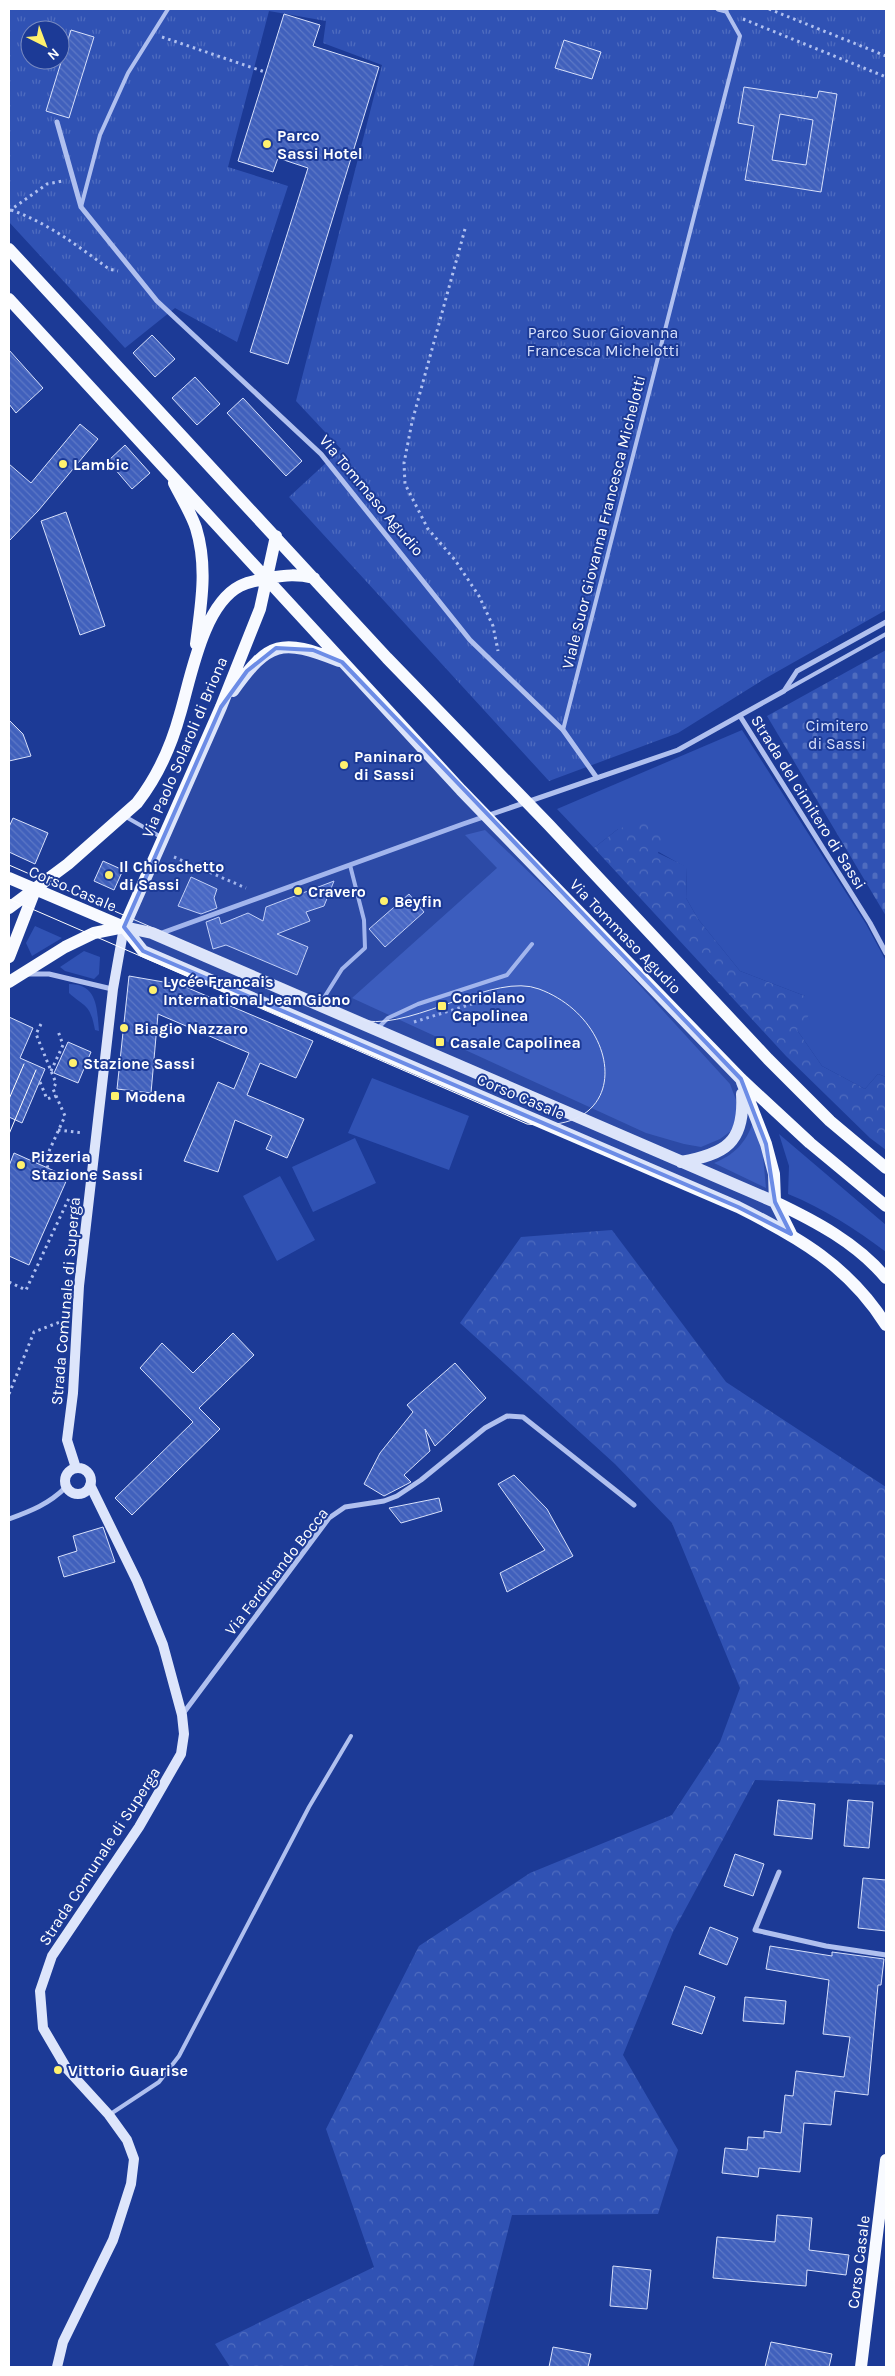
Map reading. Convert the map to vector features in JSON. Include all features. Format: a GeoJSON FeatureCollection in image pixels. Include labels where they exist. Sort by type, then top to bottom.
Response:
{"type":"FeatureCollection","features":[{"type":"Feature","properties":{"kind":"main road","name":"Via Tommaso Agudio"},"geometry":{"type":"LineString","coordinates":[[9,249],[387,658],[527,803],[768,1059],[830,1121],[886,1168]]}},
{"type":"Feature","properties":{"kind":"main road","name":"Via Tommaso Agudio"},"geometry":{"type":"LineString","coordinates":[[9,299],[268,578],[342,662],[741,1079],[810,1143],[886,1206]]}},
{"type":"Feature","properties":{"kind":"main road"},"geometry":{"type":"LineString","coordinates":[[167,469],[196,528],[203,564],[204,579],[194,660]]}},
{"type":"Feature","properties":{"kind":"main road","name":"Via Paolo Solaroli di Briona"},"geometry":{"type":"LineString","coordinates":[[124,928],[221,707],[260,609],[276,536]]}},
{"type":"Feature","properties":{"kind":"main road","name":"Via Paolo Solaroli di Briona"},"geometry":{"type":"LineString","coordinates":[[9,908],[68,864],[124,815],[137,803],[159,772],[180,716],[194,660],[213,616],[225,598],[238,586],[256,579],[291,574],[314,578]]}},
{"type":"Feature","properties":{"kind":"main road"},"geometry":{"type":"LineString","coordinates":[[221,707],[247,671],[263,655],[276,648],[285,646],[313,650],[342,662]]}},
{"type":"Feature","properties":{"kind":"main road","name":"Corso Casale"},"geometry":{"type":"LineString","coordinates":[[9,878],[124,928],[156,935],[775,1202],[825,1227],[854,1249],[886,1278]]}},
{"type":"Feature","properties":{"kind":"main road"},"geometry":{"type":"LineString","coordinates":[[9,958],[34,890]]}},
{"type":"Feature","properties":{"kind":"main road"},"geometry":{"type":"LineString","coordinates":[[9,982],[65,947],[90,935],[124,928]]}},
{"type":"Feature","properties":{"kind":"main road","name":"Corso Casale"},"geometry":{"type":"LineString","coordinates":[[124,928],[143,951],[738,1207],[791,1234],[833,1264],[857,1288],[886,1325]]}},
{"type":"Feature","properties":{"kind":"main road"},"geometry":{"type":"LineString","coordinates":[[681,1162],[718,1154],[735,1138],[741,1127],[743,1112],[741,1079]]}},
{"type":"Feature","properties":{"kind":"main road"},"geometry":{"type":"LineString","coordinates":[[741,1079],[766,1144],[774,1174],[775,1202],[791,1234]]}},
{"type":"Feature","properties":{"kind":"main road","name":"Corso Casale"},"geometry":{"type":"LineString","coordinates":[[861,2367],[886,2160]]}},
{"type":"Feature","properties":{"kind":"street"},"geometry":{"type":"LineString","coordinates":[[718,9],[726,11]]}},
{"type":"Feature","properties":{"kind":"street","name":"Via Tommaso Agudio"},"geometry":{"type":"LineString","coordinates":[[57,122],[81,207],[136,276],[157,301],[321,454],[470,640],[563,730],[597,778]]}},
{"type":"Feature","properties":{"kind":"street","name":"Strada del cimitero di Sassi"},"geometry":{"type":"LineString","coordinates":[[597,778],[678,750],[784,691],[797,672],[886,622]]}},
{"type":"Feature","properties":{"kind":"street","name":"Strada del cimitero di Sassi"},"geometry":{"type":"LineString","coordinates":[[740,716],[870,923],[886,953]]}},
{"type":"Feature","properties":{"kind":"street"},"geometry":{"type":"LineString","coordinates":[[156,935],[597,778]]}},
{"type":"Feature","properties":{"kind":"street","name":"Strada Comunale di Superga"},"geometry":{"type":"LineString","coordinates":[[76,1468],[67,1440],[77,1315],[113,989],[124,928]]}},
{"type":"Feature","properties":{"kind":"street"},"geometry":{"type":"LineString","coordinates":[[20,975],[49,974],[113,989]]}},
{"type":"Feature","properties":{"kind":"street","name":"Via Ferdinando Bocca"},"geometry":{"type":"LineString","coordinates":[[182,1715],[329,1518],[345,1507],[384,1501],[397,1496],[421,1480],[485,1428],[507,1416],[523,1417],[634,1505]]}},
{"type":"Feature","properties":{"kind":"street"},"geometry":{"type":"LineString","coordinates":[[76,1468],[82,1469],[88,1472],[90,1485],[86,1491],[79,1494],[72,1492],[66,1487],[65,1477],[76,1468]]}},
{"type":"Feature","properties":{"kind":"street","name":"Strada Comunale di Superga"},"geometry":{"type":"LineString","coordinates":[[57,2367],[63,2342],[113,2240],[131,2184],[134,2159],[126,2140],[109,2114],[67,2069],[43,2028],[40,1990],[52,1956],[139,1827],[181,1754],[184,1734],[182,1715],[159,1636],[137,1581],[90,1485]]}},
{"type":"Feature","properties":{"kind":"street"},"geometry":{"type":"LineString","coordinates":[[9,1519],[37,1509],[54,1499],[66,1487]]}},
{"type":"Feature","properties":{"kind":"street"},"geometry":{"type":"LineString","coordinates":[[779,1872],[755,1930],[826,1946],[886,1955]]}},
{"type":"Feature","properties":{"kind":"lane"},"geometry":{"type":"LineString","coordinates":[[81,207],[100,135],[128,73],[168,9]]}},
{"type":"Feature","properties":{"kind":"lane","name":"Viale Suor Giovanna Francesca Michelotti"},"geometry":{"type":"LineString","coordinates":[[563,730],[740,36],[726,11]]}},
{"type":"Feature","properties":{"kind":"lane"},"geometry":{"type":"LineString","coordinates":[[784,691],[886,634]]}},
{"type":"Feature","properties":{"kind":"lane"},"geometry":{"type":"LineString","coordinates":[[124,815],[163,838]]}},
{"type":"Feature","properties":{"kind":"lane"},"geometry":{"type":"LineString","coordinates":[[319,1006],[342,968],[365,948],[364,920],[350,865]]}},
{"type":"Feature","properties":{"kind":"lane"},"geometry":{"type":"LineString","coordinates":[[375,1030],[388,1018],[418,1004],[507,975],[532,944]]}},
{"type":"Feature","properties":{"kind":"lane"},"geometry":{"type":"LineString","coordinates":[[109,2114],[159,2082],[179,2056],[309,1807],[351,1736]]}},
{"type":"Feature","properties":{"kind":"path"},"geometry":{"type":"LineString","coordinates":[[768,9],[886,56]]}},
{"type":"Feature","properties":{"kind":"path"},"geometry":{"type":"LineString","coordinates":[[726,11],[886,77]]}},
{"type":"Feature","properties":{"kind":"path"},"geometry":{"type":"LineString","coordinates":[[152,34],[265,72]]}},
{"type":"Feature","properties":{"kind":"path"},"geometry":{"type":"LineString","coordinates":[[10,210],[47,184],[60,183],[72,176]]}},
{"type":"Feature","properties":{"kind":"path"},"geometry":{"type":"LineString","coordinates":[[10,210],[29,216],[56,230],[109,269],[136,276]]}},
{"type":"Feature","properties":{"kind":"path"},"geometry":{"type":"LineString","coordinates":[[465,229],[412,422],[404,464],[405,484],[428,529],[455,560],[480,596],[493,626],[502,672]]}},
{"type":"Feature","properties":{"kind":"path"},"geometry":{"type":"LineString","coordinates":[[174,857],[246,888]]}},
{"type":"Feature","properties":{"kind":"path"},"geometry":{"type":"LineString","coordinates":[[414,1022],[481,1001]]}},
{"type":"Feature","properties":{"kind":"path"},"geometry":{"type":"LineString","coordinates":[[41,1024],[36,1034],[56,1083],[52,1089],[64,1116],[44,1160]]}},
{"type":"Feature","properties":{"kind":"path"},"geometry":{"type":"LineString","coordinates":[[51,1071],[63,1045],[58,1031]]}},
{"type":"Feature","properties":{"kind":"path"},"geometry":{"type":"LineString","coordinates":[[40,1082],[47,1099],[56,1096]]}},
{"type":"Feature","properties":{"kind":"path"},"geometry":{"type":"LineString","coordinates":[[58,1130],[67,1131]]}},
{"type":"Feature","properties":{"kind":"path"},"geometry":{"type":"LineString","coordinates":[[38,1161],[44,1160]]}},
{"type":"Feature","properties":{"kind":"path"},"geometry":{"type":"LineString","coordinates":[[44,1160],[48,1168]]}},
{"type":"Feature","properties":{"kind":"path"},"geometry":{"type":"LineString","coordinates":[[9,1282],[26,1290],[69,1198],[89,1200]]}},
{"type":"Feature","properties":{"kind":"path"},"geometry":{"type":"LineString","coordinates":[[9,1394],[34,1332],[77,1315]]}},
{"type":"Feature","properties":{"kind":"highlighted area"},"geometry":{"type":"Polygon","coordinates":[[[276,648],[313,650],[342,662],[741,1079],[766,1144],[775,1202],[791,1234],[738,1207],[143,951],[124,927],[221,707],[247,671],[276,648]]]}},
{"type":"Feature","properties":{"kind":"green space","name":"Parco Suor Giovanna Francesca Michelotti"},"geometry":{"type":"Polygon","coordinates":[[[9,9],[886,9],[886,610],[766,678],[678,733],[549,781],[289,497],[341,449],[296,401],[382,65],[323,43],[326,21],[269,11],[228,167],[288,186],[237,342],[175,308],[125,348],[9,222],[9,9]]]}},
{"type":"Feature","properties":{"kind":"green space","name":"Cimitero di Sassi"},"geometry":{"type":"Polygon","coordinates":[[[886,650],[886,916],[767,716],[886,650]]]}},
{"type":"Feature","properties":{"kind":"green space"},"geometry":{"type":"Polygon","coordinates":[[[742,730],[866,924],[886,961],[886,1077],[878,1074],[865,1089],[822,1066],[797,1030],[805,996],[740,971],[698,919],[686,898],[687,868],[618,829],[594,848],[557,809],[742,730]]]}},
{"type":"Feature","properties":{"kind":"green space"},"geometry":{"type":"Polygon","coordinates":[[[649,819],[666,835],[658,853],[687,867],[686,898],[698,919],[740,971],[805,996],[810,1014],[797,1030],[822,1066],[865,1089],[878,1074],[886,1077],[886,1150],[870,1138],[786,1056],[594,848],[618,829],[649,819]]]}},
{"type":"Feature","properties":{"kind":"green space"},"geometry":{"type":"Polygon","coordinates":[[[485,830],[590,931],[730,1084],[736,1100],[737,1116],[731,1131],[720,1139],[701,1147],[646,1133],[352,998],[497,868],[465,835],[485,830]]]}},
{"type":"Feature","properties":{"kind":"green space"},"geometry":{"type":"Polygon","coordinates":[[[35,926],[62,938],[32,956],[26,943],[35,926]]]}},
{"type":"Feature","properties":{"kind":"green space"},"geometry":{"type":"Polygon","coordinates":[[[84,951],[100,957],[99,974],[94,979],[65,971],[60,967],[84,951]]]}},
{"type":"Feature","properties":{"kind":"green space"},"geometry":{"type":"Polygon","coordinates":[[[69,984],[79,985],[91,993],[98,1014],[99,1031],[95,1030],[91,1015],[86,1007],[69,993],[69,984]]]}},
{"type":"Feature","properties":{"kind":"green space"},"geometry":{"type":"Polygon","coordinates":[[[372,1078],[469,1116],[449,1170],[348,1133],[372,1078]]]}},
{"type":"Feature","properties":{"kind":"green space"},"geometry":{"type":"Polygon","coordinates":[[[753,1122],[763,1156],[766,1188],[714,1163],[728,1156],[743,1142],[753,1122]]]}},
{"type":"Feature","properties":{"kind":"green space"},"geometry":{"type":"Polygon","coordinates":[[[779,1134],[886,1225],[886,1252],[839,1220],[815,1206],[788,1194],[789,1166],[779,1134]]]}},
{"type":"Feature","properties":{"kind":"green space"},"geometry":{"type":"Polygon","coordinates":[[[355,1138],[376,1183],[313,1212],[292,1167],[355,1138]]]}},
{"type":"Feature","properties":{"kind":"green space"},"geometry":{"type":"Polygon","coordinates":[[[280,1176],[315,1240],[277,1261],[243,1196],[280,1176]]]}},
{"type":"Feature","properties":{"kind":"green space"},"geometry":{"type":"Polygon","coordinates":[[[612,1230],[726,1382],[886,1487],[886,1785],[755,1780],[673,1932],[623,2055],[678,2150],[658,2214],[512,2215],[473,2367],[230,2367],[215,2344],[374,2267],[326,2129],[419,1946],[530,1873],[672,1815],[720,1742],[740,1688],[672,1523],[615,1464],[460,1323],[521,1237],[612,1230]]]}},
{"type":"Feature","properties":{"kind":"building"},"geometry":{"type":"Polygon","coordinates":[[[284,14],[320,25],[313,46],[379,67],[288,364],[250,352],[308,168],[278,158],[273,172],[238,161],[284,14]]]}},
{"type":"Feature","properties":{"kind":"building"},"geometry":{"type":"Polygon","coordinates":[[[71,30],[94,37],[69,118],[46,111],[59,70],[70,70],[71,30]]]}},
{"type":"Feature","properties":{"kind":"building"},"geometry":{"type":"Polygon","coordinates":[[[564,40],[601,52],[592,79],[555,68],[564,40]]]}},
{"type":"Feature","properties":{"kind":"building"},"geometry":{"type":"Polygon","coordinates":[[[744,87],[817,98],[819,91],[837,94],[821,192],[745,180],[754,126],[738,123],[744,87]],[[780,114],[772,160],[806,165],[813,120],[780,114]]]}},
{"type":"Feature","properties":{"kind":"building"},"geometry":{"type":"Polygon","coordinates":[[[152,335],[175,359],[155,377],[133,353],[152,335]]]}},
{"type":"Feature","properties":{"kind":"building"},"geometry":{"type":"Polygon","coordinates":[[[9,350],[43,388],[16,413],[9,404],[9,350]]]}},
{"type":"Feature","properties":{"kind":"building"},"geometry":{"type":"Polygon","coordinates":[[[195,377],[220,404],[197,425],[172,398],[195,377]]]}},
{"type":"Feature","properties":{"kind":"building"},"geometry":{"type":"Polygon","coordinates":[[[243,398],[302,461],[286,476],[227,413],[243,398]]]}},
{"type":"Feature","properties":{"kind":"building"},"geometry":{"type":"Polygon","coordinates":[[[80,424],[98,439],[38,511],[9,541],[9,464],[31,483],[80,424]]]}},
{"type":"Feature","properties":{"kind":"building"},"geometry":{"type":"Polygon","coordinates":[[[125,445],[150,473],[132,489],[108,461],[125,445]]]}},
{"type":"Feature","properties":{"kind":"building"},"geometry":{"type":"Polygon","coordinates":[[[66,512],[105,626],[80,635],[41,521],[66,512]]]}},
{"type":"Feature","properties":{"kind":"building"},"geometry":{"type":"Polygon","coordinates":[[[9,720],[23,734],[31,756],[9,761],[9,720]]]}},
{"type":"Feature","properties":{"kind":"building"},"geometry":{"type":"Polygon","coordinates":[[[13,818],[48,833],[35,864],[9,852],[9,827],[13,818]]]}},
{"type":"Feature","properties":{"kind":"building","name":"Il Chioschetto di Sassi"},"geometry":{"type":"Polygon","coordinates":[[[103,861],[123,870],[114,890],[94,881],[103,861]]]}},
{"type":"Feature","properties":{"kind":"building"},"geometry":{"type":"Polygon","coordinates":[[[191,877],[217,889],[214,898],[217,908],[201,914],[178,906],[191,877]]]}},
{"type":"Feature","properties":{"kind":"building"},"geometry":{"type":"Polygon","coordinates":[[[334,881],[324,906],[306,912],[310,921],[277,934],[308,947],[297,975],[226,945],[213,949],[206,922],[219,917],[221,924],[248,913],[263,921],[266,907],[334,881]]]}},
{"type":"Feature","properties":{"kind":"building"},"geometry":{"type":"Polygon","coordinates":[[[409,894],[424,912],[385,947],[369,929],[409,894]]]}},
{"type":"Feature","properties":{"kind":"building"},"geometry":{"type":"Polygon","coordinates":[[[129,976],[181,985],[313,1041],[296,1078],[260,1063],[247,1095],[304,1119],[287,1158],[266,1149],[272,1136],[235,1120],[218,1172],[184,1161],[218,1082],[234,1089],[249,1053],[158,1014],[151,1093],[117,1089],[129,976]]]}},
{"type":"Feature","properties":{"kind":"building"},"geometry":{"type":"Polygon","coordinates":[[[9,1017],[33,1028],[20,1058],[45,1069],[22,1123],[9,1117],[9,1017]]]}},
{"type":"Feature","properties":{"kind":"building","name":"Stazione Sassi"},"geometry":{"type":"Polygon","coordinates":[[[68,1042],[91,1052],[78,1083],[54,1073],[68,1042]]]}},
{"type":"Feature","properties":{"kind":"building"},"geometry":{"type":"Polygon","coordinates":[[[14,1153],[68,1177],[29,1265],[9,1256],[9,1166],[14,1153]]]}},
{"type":"Feature","properties":{"kind":"building"},"geometry":{"type":"Polygon","coordinates":[[[233,1333],[254,1355],[199,1408],[220,1429],[132,1515],[115,1498],[193,1422],[140,1368],[162,1343],[193,1373],[233,1333]]]}},
{"type":"Feature","properties":{"kind":"building"},"geometry":{"type":"Polygon","coordinates":[[[455,1363],[486,1398],[435,1446],[425,1429],[430,1451],[404,1475],[411,1482],[384,1496],[364,1484],[380,1453],[413,1412],[407,1405],[455,1363]]]}},
{"type":"Feature","properties":{"kind":"building"},"geometry":{"type":"Polygon","coordinates":[[[514,1475],[547,1509],[573,1556],[507,1592],[500,1573],[545,1550],[498,1484],[514,1475]]]}},
{"type":"Feature","properties":{"kind":"building"},"geometry":{"type":"Polygon","coordinates":[[[439,1498],[442,1511],[401,1523],[389,1508],[439,1498]]]}},
{"type":"Feature","properties":{"kind":"building"},"geometry":{"type":"Polygon","coordinates":[[[103,1527],[115,1562],[64,1577],[58,1557],[77,1551],[73,1536],[103,1527]]]}},
{"type":"Feature","properties":{"kind":"building"},"geometry":{"type":"Polygon","coordinates":[[[778,1800],[815,1804],[812,1839],[774,1835],[778,1800]]]}},
{"type":"Feature","properties":{"kind":"building"},"geometry":{"type":"Polygon","coordinates":[[[848,1800],[873,1802],[869,1848],[844,1846],[848,1800]]]}},
{"type":"Feature","properties":{"kind":"building"},"geometry":{"type":"Polygon","coordinates":[[[735,1854],[764,1864],[753,1896],[724,1886],[735,1854]]]}},
{"type":"Feature","properties":{"kind":"building"},"geometry":{"type":"Polygon","coordinates":[[[863,1878],[886,1880],[886,1931],[858,1928],[863,1878]]]}},
{"type":"Feature","properties":{"kind":"building"},"geometry":{"type":"Polygon","coordinates":[[[710,1927],[738,1938],[727,1965],[699,1954],[710,1927]]]}},
{"type":"Feature","properties":{"kind":"building"},"geometry":{"type":"Polygon","coordinates":[[[770,1946],[832,1956],[832,1952],[884,1959],[881,1985],[878,1985],[868,2095],[835,2091],[831,2125],[804,2123],[800,2172],[759,2168],[758,2177],[722,2173],[725,2148],[747,2150],[748,2137],[764,2138],[764,2131],[781,2133],[785,2095],[793,2096],[796,2071],[844,2077],[850,2037],[823,2034],[829,1980],[766,1969],[770,1946]]]}},
{"type":"Feature","properties":{"kind":"building"},"geometry":{"type":"Polygon","coordinates":[[[685,1986],[715,1997],[702,2034],[672,2024],[685,1986]]]}},
{"type":"Feature","properties":{"kind":"building"},"geometry":{"type":"Polygon","coordinates":[[[745,1997],[786,2001],[784,2024],[743,2021],[745,1997]]]}},
{"type":"Feature","properties":{"kind":"building"},"geometry":{"type":"Polygon","coordinates":[[[777,2215],[812,2218],[809,2250],[849,2255],[846,2275],[807,2270],[806,2286],[713,2278],[717,2237],[775,2242],[777,2215]]]}},
{"type":"Feature","properties":{"kind":"building"},"geometry":{"type":"Polygon","coordinates":[[[613,2266],[651,2270],[647,2309],[610,2306],[613,2266]]]}},
{"type":"Feature","properties":{"kind":"building"},"geometry":{"type":"Polygon","coordinates":[[[771,2342],[832,2354],[829,2367],[765,2367],[771,2342]]]}},
{"type":"Feature","properties":{"kind":"building"},"geometry":{"type":"Polygon","coordinates":[[[553,2347],[591,2354],[588,2367],[549,2367],[553,2347]]]}},
{"type":"Feature","properties":{"kind":"tram line"},"geometry":{"type":"LineString","coordinates":[[9,865],[366,1021],[386,1021],[408,1017],[500,988],[521,986],[539,989],[567,1004],[588,1025],[601,1049],[605,1073],[600,1095],[586,1112],[562,1123],[527,1124],[9,899]]}},
{"type":"Feature","properties":{"kind":"tram line"},"geometry":{"type":"LineString","coordinates":[[9,1099],[24,1064]]}},
{"type":"Feature","properties":{"kind":"tram line"},"geometry":{"type":"LineString","coordinates":[[9,1134],[36,1070]]}},
{"type":"Feature","properties":{"kind":"place","name":"Parco Sassi Hotel"},"geometry":{"type":"Point","coordinates":[267,144]}},
{"type":"Feature","properties":{"kind":"place","name":"Lambic"},"geometry":{"type":"Point","coordinates":[63,464]}},
{"type":"Feature","properties":{"kind":"place","name":"Paninaro di Sassi"},"geometry":{"type":"Point","coordinates":[344,765]}},
{"type":"Feature","properties":{"kind":"place","name":"Il Chioschetto di Sassi"},"geometry":{"type":"Point","coordinates":[109,875]}},
{"type":"Feature","properties":{"kind":"place","name":"Cravero"},"geometry":{"type":"Point","coordinates":[298,891]}},
{"type":"Feature","properties":{"kind":"place","name":"Beyfin"},"geometry":{"type":"Point","coordinates":[384,901]}},
{"type":"Feature","properties":{"kind":"place","name":"Lycée Francais International Jean Giono"},"geometry":{"type":"Point","coordinates":[153,990]}},
{"type":"Feature","properties":{"kind":"place","name":"Coriolano Capolinea"},"geometry":{"type":"Point","coordinates":[442,1006]}},
{"type":"Feature","properties":{"kind":"place","name":"Biagio Nazzaro"},"geometry":{"type":"Point","coordinates":[124,1028]}},
{"type":"Feature","properties":{"kind":"place","name":"Casale Capolinea"},"geometry":{"type":"Point","coordinates":[440,1042]}},
{"type":"Feature","properties":{"kind":"place","name":"Stazione Sassi"},"geometry":{"type":"Point","coordinates":[73,1063]}},
{"type":"Feature","properties":{"kind":"place","name":"Modena"},"geometry":{"type":"Point","coordinates":[115,1096]}},
{"type":"Feature","properties":{"kind":"place","name":"Pizzeria Stazione Sassi"},"geometry":{"type":"Point","coordinates":[21,1165]}},
{"type":"Feature","properties":{"kind":"place","name":"Vittorio Guarise"},"geometry":{"type":"Point","coordinates":[58,2070]}}]}
